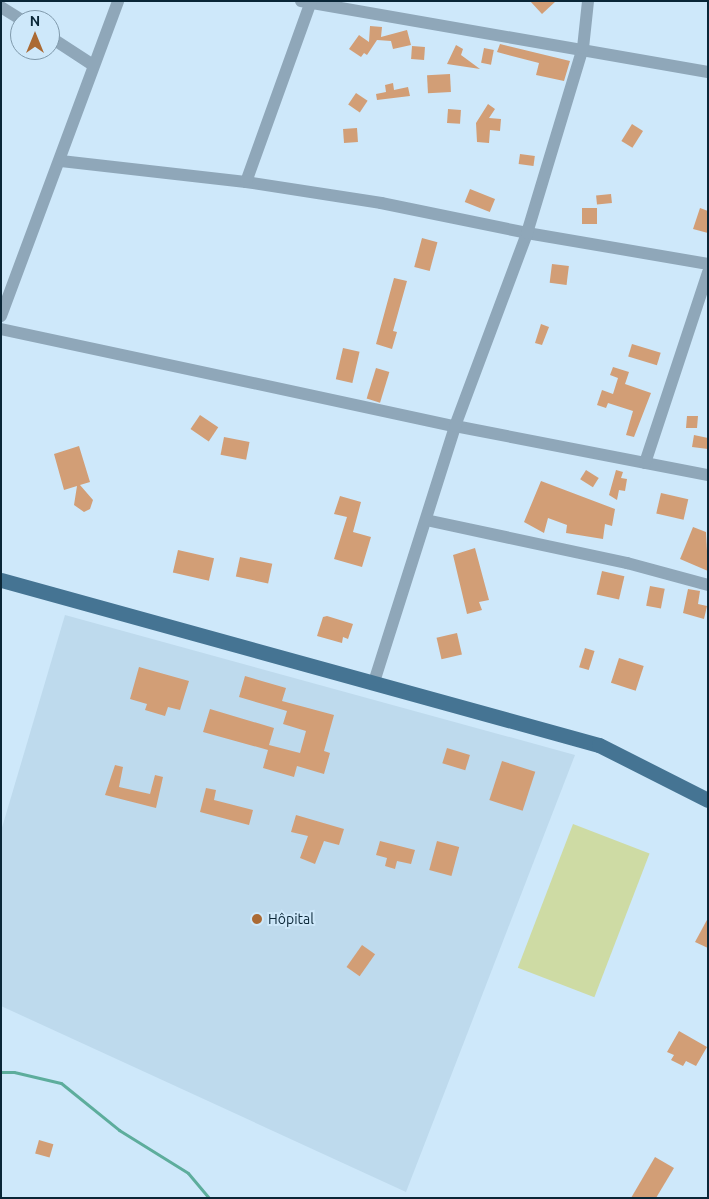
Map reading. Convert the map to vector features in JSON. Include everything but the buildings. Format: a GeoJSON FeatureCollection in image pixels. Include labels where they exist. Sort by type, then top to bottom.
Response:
{"type":"FeatureCollection","features":[{"type":"Feature","properties":{"kind":"main road"},"geometry":{"type":"LineString","coordinates":[[1,580],[599,745],[708,800]]}},
{"type":"Feature","properties":{"kind":"street"},"geometry":{"type":"LineString","coordinates":[[1,316],[61,161],[93,65],[118,1]]}},
{"type":"Feature","properties":{"kind":"street"},"geometry":{"type":"LineString","coordinates":[[374,682],[455,426],[527,233],[584,48],[588,1]]}},
{"type":"Feature","properties":{"kind":"street"},"geometry":{"type":"LineString","coordinates":[[246,182],[307,2],[584,48],[708,72]]}},
{"type":"Feature","properties":{"kind":"street"},"geometry":{"type":"LineString","coordinates":[[60,44],[93,65]]}},
{"type":"Feature","properties":{"kind":"street"},"geometry":{"type":"LineString","coordinates":[[61,161],[246,182],[381,203],[527,233],[708,264]]}},
{"type":"Feature","properties":{"kind":"street"},"geometry":{"type":"LineString","coordinates":[[645,463],[708,272]]}},
{"type":"Feature","properties":{"kind":"street"},"geometry":{"type":"LineString","coordinates":[[1,329],[455,426],[708,475]]}},
{"type":"Feature","properties":{"kind":"street"},"geometry":{"type":"LineString","coordinates":[[426,520],[627,562],[708,585]]}},
{"type":"Feature","properties":{"kind":"shaded area","name":"Hôpital"},"geometry":{"type":"Polygon","coordinates":[[[65,615],[575,755],[406,1192],[1,1006],[1,831],[65,615]]]}},
{"type":"Feature","properties":{"kind":"green space"},"geometry":{"type":"Polygon","coordinates":[[[573,824],[650,853],[594,997],[518,968],[573,824]]]}},
{"type":"Feature","properties":{"kind":"waterway"},"geometry":{"type":"LineString","coordinates":[[1,1072],[14,1072],[61,1083],[119,1130],[188,1173],[209,1198]]}},
{"type":"Feature","properties":{"kind":"place","name":"Hôpital"},"geometry":{"type":"Point","coordinates":[257,919]}}]}
